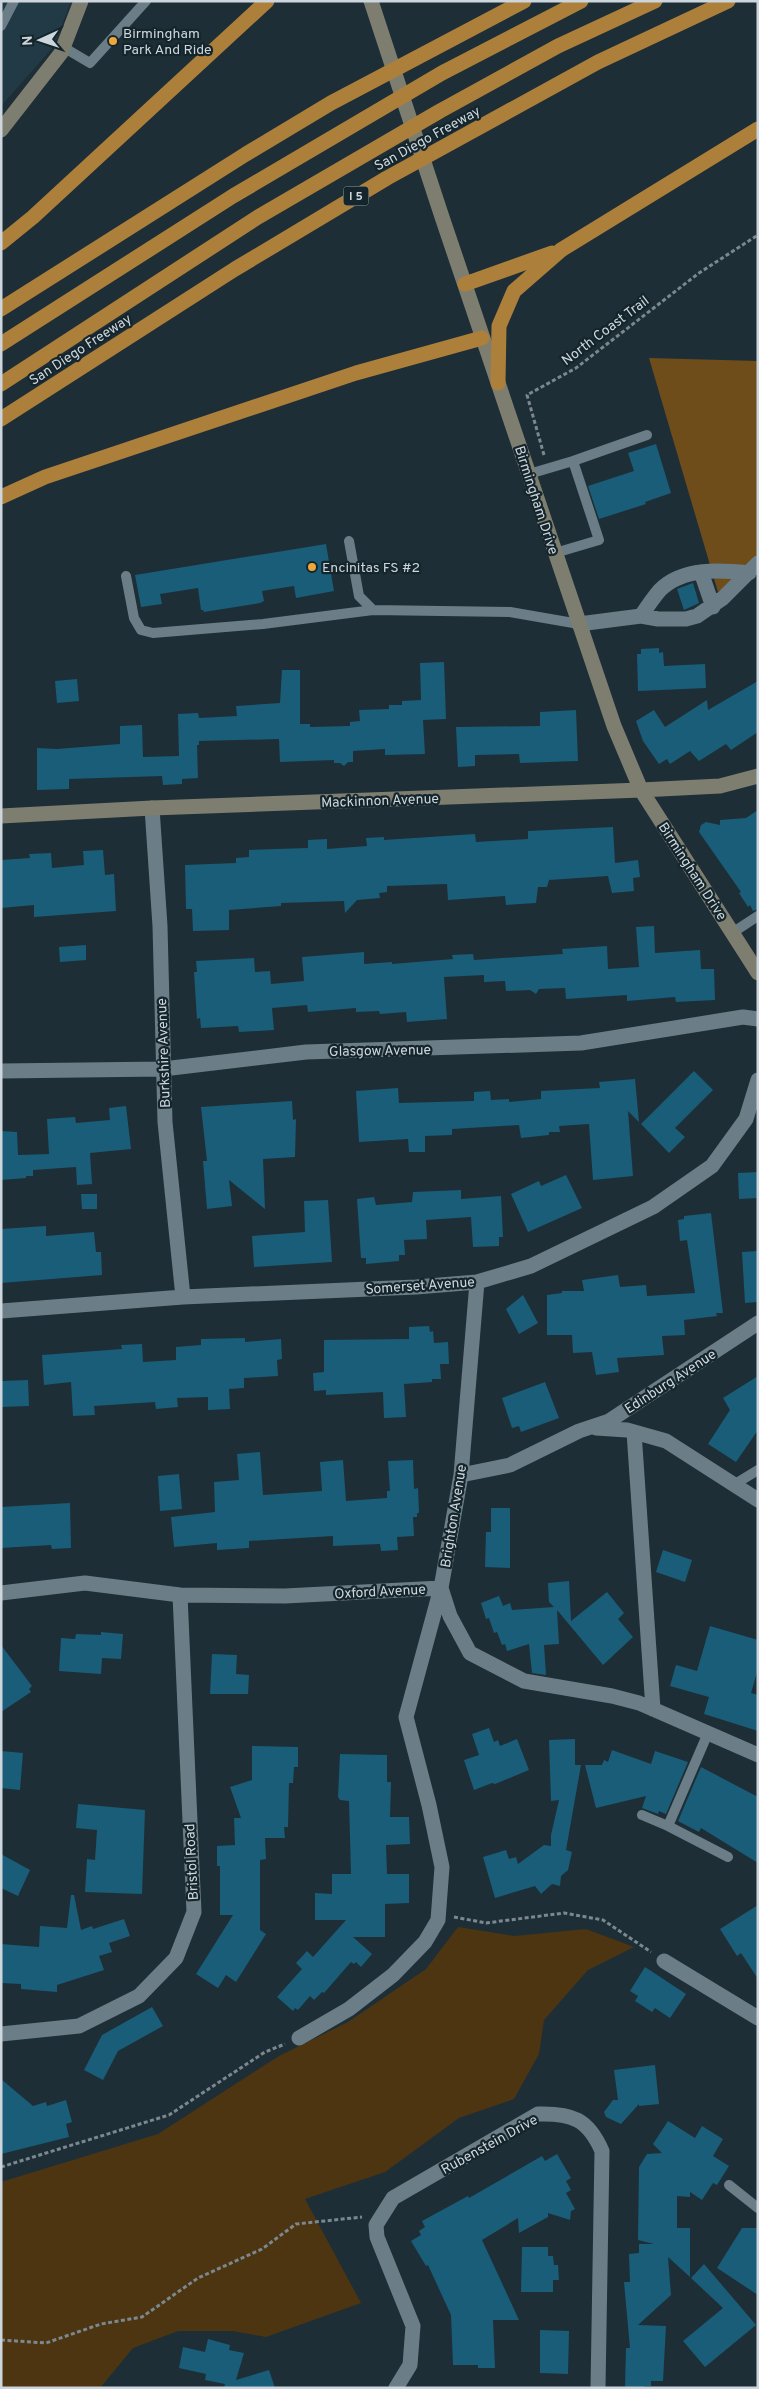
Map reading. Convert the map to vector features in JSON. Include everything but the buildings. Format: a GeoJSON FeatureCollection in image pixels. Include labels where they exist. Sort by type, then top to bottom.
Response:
{"type":"FeatureCollection","features":[{"type":"Feature","properties":{"kind":"highway"},"geometry":{"type":"LineString","coordinates":[[1,243],[33,217],[267,1]]}},
{"type":"Feature","properties":{"kind":"highway"},"geometry":{"type":"LineString","coordinates":[[1,309],[238,159],[331,103],[524,1]]}},
{"type":"Feature","properties":{"kind":"highway"},"geometry":{"type":"LineString","coordinates":[[1,344],[242,191],[442,73],[581,1]]}},
{"type":"Feature","properties":{"kind":"highway"},"geometry":{"type":"LineString","coordinates":[[1,384],[258,217],[440,111],[558,46],[655,1]]}},
{"type":"Feature","properties":{"kind":"highway","name":"San Diego Freeway"},"geometry":{"type":"LineString","coordinates":[[1,419],[235,269],[387,178],[598,62],[728,1]]}},
{"type":"Feature","properties":{"kind":"highway"},"geometry":{"type":"LineString","coordinates":[[498,383],[499,326],[514,292],[561,250],[758,129]]}},
{"type":"Feature","properties":{"kind":"highway"},"geometry":{"type":"LineString","coordinates":[[465,284],[561,250]]}},
{"type":"Feature","properties":{"kind":"highway"},"geometry":{"type":"LineString","coordinates":[[1,497],[44,477],[356,373],[482,338]]}},
{"type":"Feature","properties":{"kind":"main road"},"geometry":{"type":"LineString","coordinates":[[1,130],[15,114],[63,47],[81,1]]}},
{"type":"Feature","properties":{"kind":"main road","name":"Birmingham Drive"},"geometry":{"type":"LineString","coordinates":[[373,5],[482,338],[614,726],[641,790],[758,973]]}},
{"type":"Feature","properties":{"kind":"main road","name":"Mackinnon Avenue"},"geometry":{"type":"LineString","coordinates":[[1,816],[152,808],[720,786],[758,776]]}},
{"type":"Feature","properties":{"kind":"street"},"geometry":{"type":"LineString","coordinates":[[579,624],[641,616],[658,619],[686,619],[697,616],[713,607],[754,568]]}},
{"type":"Feature","properties":{"kind":"street"},"geometry":{"type":"LineString","coordinates":[[641,616],[661,589],[680,578],[715,569],[754,568]]}},
{"type":"Feature","properties":{"kind":"street"},"geometry":{"type":"LineString","coordinates":[[701,572],[713,607]]}},
{"type":"Feature","properties":{"kind":"street","name":"Burkshire Avenue"},"geometry":{"type":"LineString","coordinates":[[152,808],[160,926],[162,1069],[165,1122],[183,1297]]}},
{"type":"Feature","properties":{"kind":"street","name":"Glasgow Avenue"},"geometry":{"type":"LineString","coordinates":[[1,1072],[162,1069],[306,1052],[581,1043],[743,1018],[758,1019]]}},
{"type":"Feature","properties":{"kind":"street","name":"Somerset Avenue"},"geometry":{"type":"LineString","coordinates":[[1,1311],[183,1297],[353,1290],[477,1282],[530,1266],[644,1211],[712,1166],[746,1119],[758,1080]]}},
{"type":"Feature","properties":{"kind":"street","name":"Brighton Avenue"},"geometry":{"type":"LineString","coordinates":[[299,2038],[368,1996],[413,1956],[438,1920],[442,1891],[442,1867],[429,1805],[406,1717],[441,1588],[461,1475],[477,1282]]}},
{"type":"Feature","properties":{"kind":"street","name":"Edinburg Avenue"},"geometry":{"type":"LineString","coordinates":[[579,1431],[609,1421],[758,1323]]}},
{"type":"Feature","properties":{"kind":"street"},"geometry":{"type":"LineString","coordinates":[[461,1475],[510,1465],[579,1431],[602,1427],[634,1432],[666,1441],[758,1500]]}},
{"type":"Feature","properties":{"kind":"street"},"geometry":{"type":"LineString","coordinates":[[634,1432],[652,1708]]}},
{"type":"Feature","properties":{"kind":"street","name":"Oxford Avenue"},"geometry":{"type":"LineString","coordinates":[[1,1594],[85,1584],[180,1596],[285,1596],[441,1588],[450,1616],[470,1653],[524,1681],[612,1696],[652,1708],[758,1755]]}},
{"type":"Feature","properties":{"kind":"street","name":"Bristol Road"},"geometry":{"type":"LineString","coordinates":[[1,2034],[79,2026],[139,1996],[176,1958],[194,1912],[180,1596]]}},
{"type":"Feature","properties":{"kind":"street"},"geometry":{"type":"LineString","coordinates":[[664,1961],[758,2018]]}},
{"type":"Feature","properties":{"kind":"street","name":"Rubenstein Drive"},"geometry":{"type":"LineString","coordinates":[[396,2388],[410,2365],[412,2326],[377,2237],[376,2225],[393,2198],[538,2114],[561,2113],[578,2119],[595,2135],[602,2151],[598,2388]]}},
{"type":"Feature","properties":{"kind":"lane"},"geometry":{"type":"LineString","coordinates":[[1,26],[14,1]]}},
{"type":"Feature","properties":{"kind":"lane"},"geometry":{"type":"LineString","coordinates":[[63,47],[90,63],[146,1]]}},
{"type":"Feature","properties":{"kind":"lane"},"geometry":{"type":"LineString","coordinates":[[528,474],[573,461],[647,435]]}},
{"type":"Feature","properties":{"kind":"lane"},"geometry":{"type":"LineString","coordinates":[[555,554],[599,540],[573,461]]}},
{"type":"Feature","properties":{"kind":"lane"},"geometry":{"type":"LineString","coordinates":[[349,542],[359,596],[373,610]]}},
{"type":"Feature","properties":{"kind":"lane"},"geometry":{"type":"LineString","coordinates":[[126,576],[134,618],[141,630],[153,632],[263,624],[373,610],[510,612],[579,624]]}},
{"type":"Feature","properties":{"kind":"lane"},"geometry":{"type":"LineString","coordinates":[[732,933],[758,916]]}},
{"type":"Feature","properties":{"kind":"lane"},"geometry":{"type":"LineString","coordinates":[[735,1484],[758,1470]]}},
{"type":"Feature","properties":{"kind":"lane"},"geometry":{"type":"LineString","coordinates":[[668,1826],[708,1733]]}},
{"type":"Feature","properties":{"kind":"lane"},"geometry":{"type":"LineString","coordinates":[[642,1814],[728,1857]]}},
{"type":"Feature","properties":{"kind":"lane"},"geometry":{"type":"LineString","coordinates":[[729,2185],[758,2208]]}},
{"type":"Feature","properties":{"kind":"path","name":"North Coast Trail"},"geometry":{"type":"LineString","coordinates":[[548,468],[527,395],[576,368],[700,273],[758,235]]}},
{"type":"Feature","properties":{"kind":"path"},"geometry":{"type":"LineString","coordinates":[[451,1917],[486,1923],[564,1913],[603,1920],[664,1961]]}},
{"type":"Feature","properties":{"kind":"path"},"geometry":{"type":"LineString","coordinates":[[1,2167],[169,2114],[266,2052],[299,2038]]}},
{"type":"Feature","properties":{"kind":"path"},"geometry":{"type":"LineString","coordinates":[[1,2340],[46,2343],[101,2324],[142,2317],[198,2278],[262,2249],[296,2224],[372,2216]]}},
{"type":"Feature","properties":{"kind":"shaded area"},"geometry":{"type":"Polygon","coordinates":[[[1,1],[71,1],[54,46],[1,106],[1,1]]]}},
{"type":"Feature","properties":{"kind":"shaded area"},"geometry":{"type":"Polygon","coordinates":[[[649,358],[758,361],[758,572],[718,592],[649,358]]]}},
{"type":"Feature","properties":{"kind":"shaded area"},"geometry":{"type":"Polygon","coordinates":[[[458,1927],[514,1936],[586,1929],[634,1947],[588,1970],[544,2020],[539,2054],[514,2099],[459,2118],[385,2172],[305,2199],[361,2303],[266,2337],[233,2331],[178,2331],[133,2348],[100,2388],[1,2388],[1,2182],[158,2134],[279,2056],[348,2022],[426,1969],[458,1927]]]}},
{"type":"Feature","properties":{"kind":"place","name":"Birmingham Park And Ride"},"geometry":{"type":"Point","coordinates":[113,41]}},
{"type":"Feature","properties":{"kind":"place","name":"Encinitas FS #2"},"geometry":{"type":"Point","coordinates":[312,567]}}]}
